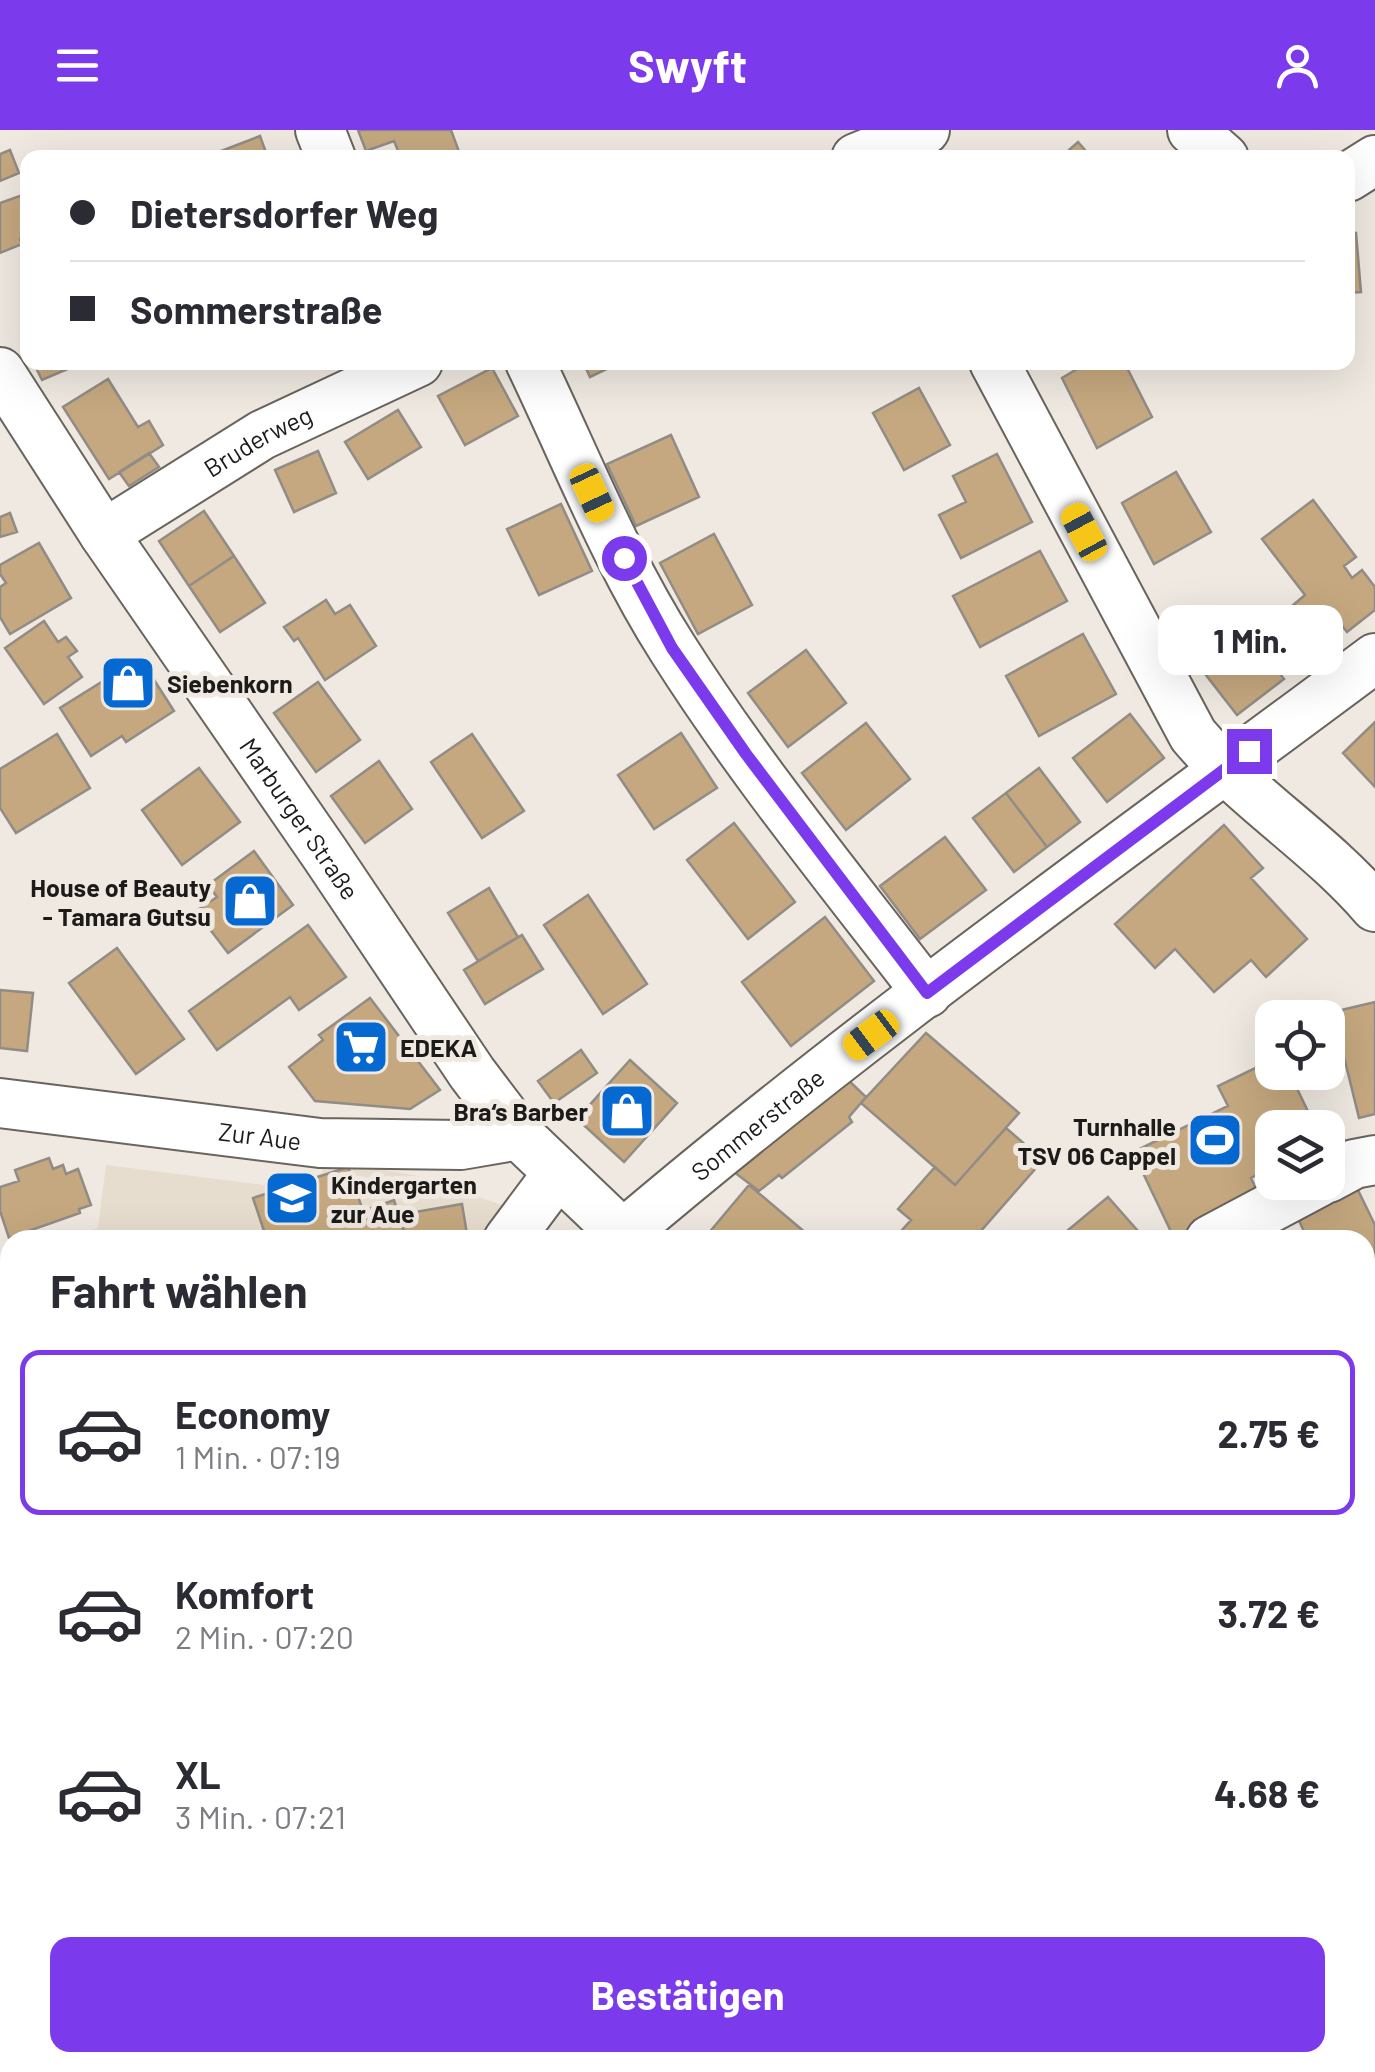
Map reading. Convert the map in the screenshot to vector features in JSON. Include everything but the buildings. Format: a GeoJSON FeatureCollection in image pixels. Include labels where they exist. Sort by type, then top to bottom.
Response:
{"type":"FeatureCollection","features":[{"type":"Feature","properties":{"kind":"street"},"geometry":{"type":"LineString","coordinates":[[873,148],[925,130]]}},
{"type":"Feature","properties":{"kind":"street"},"geometry":{"type":"LineString","coordinates":[[1192,130],[1215,150]]}},
{"type":"Feature","properties":{"kind":"street","name":"Bruderweg"},"geometry":{"type":"LineString","coordinates":[[104,534],[262,435],[399,370]]}},
{"type":"Feature","properties":{"kind":"street"},"geometry":{"type":"LineString","coordinates":[[534,370],[639,591],[672,648],[764,781],[927,993]]}},
{"type":"Feature","properties":{"kind":"street"},"geometry":{"type":"LineString","coordinates":[[998,370],[1193,735],[1222,769],[1352,880],[1375,908]]}},
{"type":"Feature","properties":{"kind":"street","name":"Marburger Straße"},"geometry":{"type":"LineString","coordinates":[[0,372],[104,534],[472,1074],[520,1135],[618,1230]]}},
{"type":"Feature","properties":{"kind":"street","name":"Sommerstraße"},"geometry":{"type":"LineString","coordinates":[[634,1230],[927,993],[1375,658]]}},
{"type":"Feature","properties":{"kind":"street","name":"Zur Aue"},"geometry":{"type":"LineString","coordinates":[[0,1103],[320,1143],[461,1145],[520,1135]]}},
{"type":"Feature","properties":{"kind":"street"},"geometry":{"type":"LineString","coordinates":[[1345,1169],[1375,1160]]}},
{"type":"Feature","properties":{"kind":"street"},"geometry":{"type":"LineString","coordinates":[[515,1230],[558,1173]]}},
{"type":"Feature","properties":{"kind":"street"},"geometry":{"type":"LineString","coordinates":[[1229,1230],[1285,1200]]}},
{"type":"Feature","properties":{"kind":"shaded area","name":"Kindergarten zur Aue"},"geometry":{"type":"Polygon","coordinates":[[[322,1158],[423,1177],[513,1209],[497,1230],[92,1230],[98,1228],[106,1165],[279,1187],[322,1173],[322,1158]]]}},
{"type":"Feature","properties":{"kind":"place","name":"Siebenkorn"},"geometry":{"type":"Point","coordinates":[128,683]}},
{"type":"Feature","properties":{"kind":"place","name":"House of Beauty - Tamara Gutsu"},"geometry":{"type":"Point","coordinates":[250,901]}},
{"type":"Feature","properties":{"kind":"place","name":"EDEKA"},"geometry":{"type":"Point","coordinates":[361,1047]}},
{"type":"Feature","properties":{"kind":"place","name":"Bra‘s Barber"},"geometry":{"type":"Point","coordinates":[627,1111]}},
{"type":"Feature","properties":{"kind":"place","name":"Turnhalle TSV 06 Cappel"},"geometry":{"type":"Point","coordinates":[1215,1140]}},
{"type":"Feature","properties":{"kind":"place","name":"Kindergarten zur Aue"},"geometry":{"type":"Point","coordinates":[292,1198]}},
{"type":"Feature","properties":{"kind":"route"},"geometry":{"type":"LineString","coordinates":[[624,558],[672,648],[764,781],[927,993],[1249,751]]}}]}
